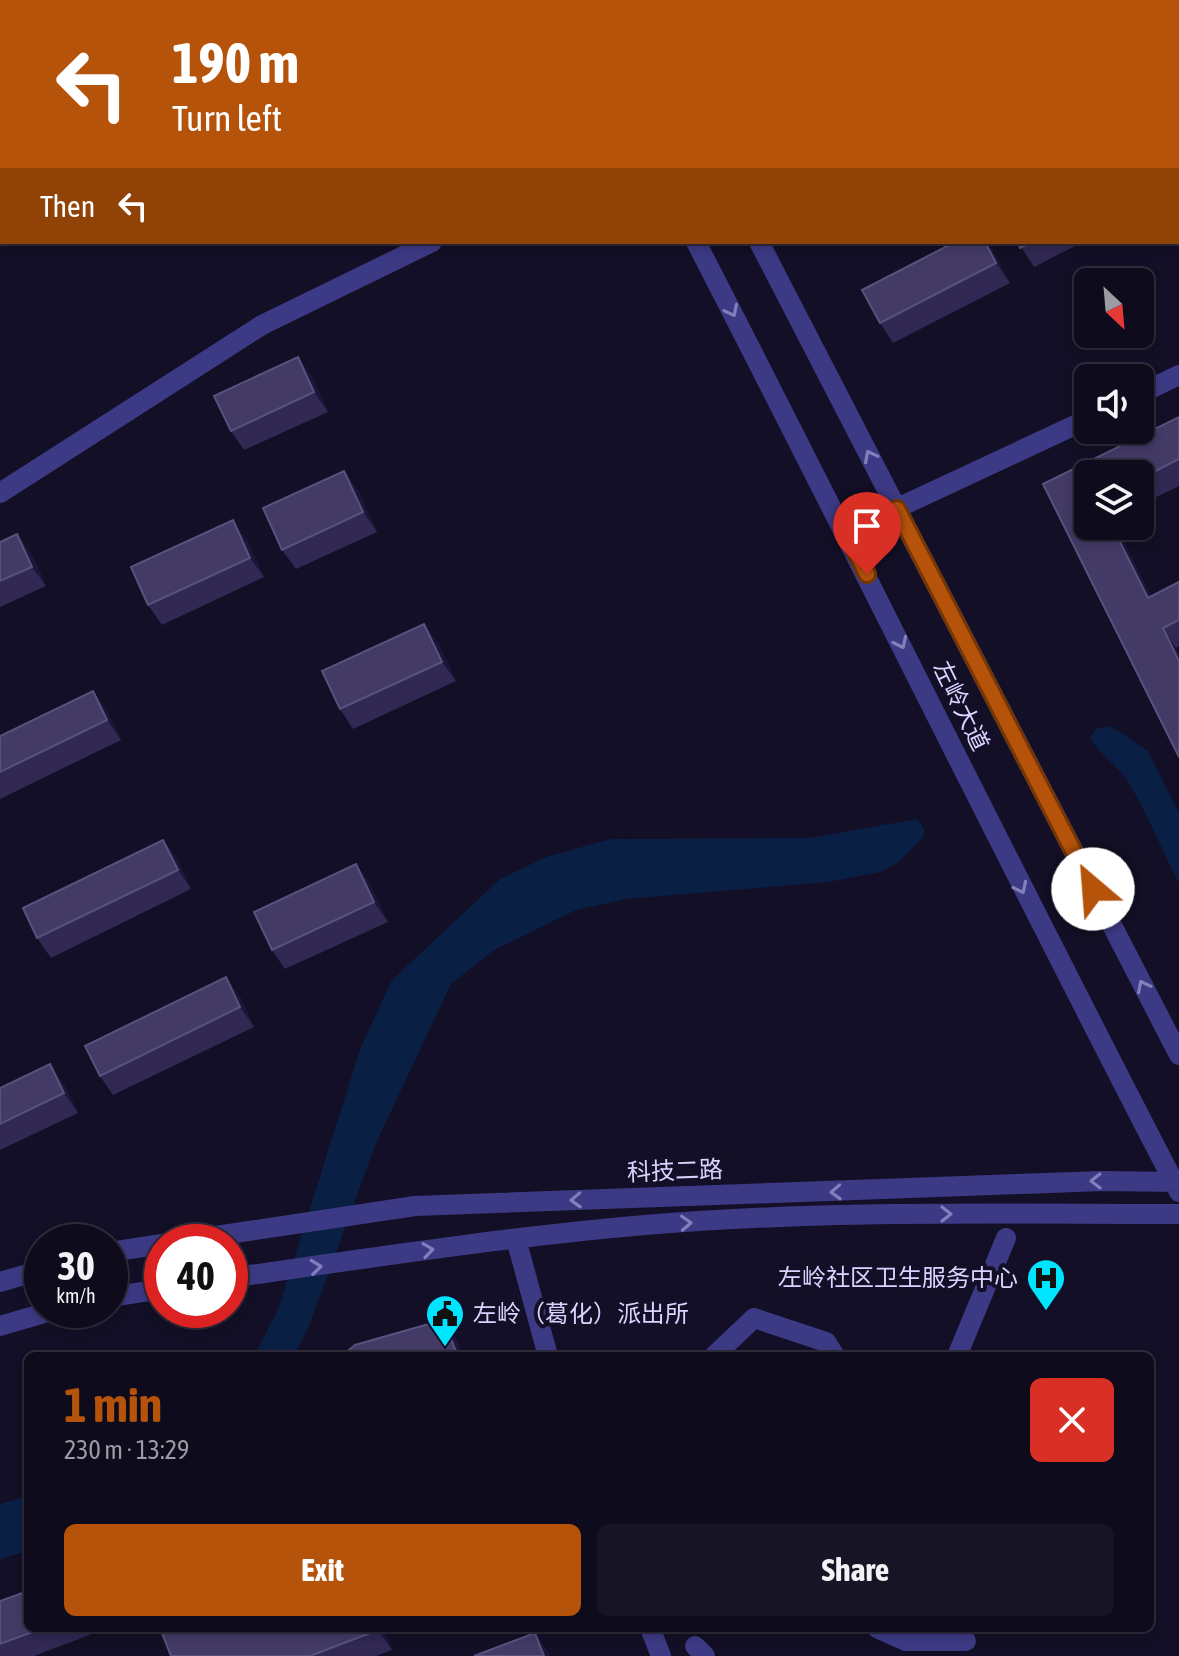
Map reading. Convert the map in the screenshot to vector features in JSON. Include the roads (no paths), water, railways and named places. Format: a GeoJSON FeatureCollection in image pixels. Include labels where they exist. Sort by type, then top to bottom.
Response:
{"type":"FeatureCollection","features":[{"type":"Feature","properties":{"kind":"street"},"geometry":{"type":"LineString","coordinates":[[0,493],[262,325],[428,244]]}},
{"type":"Feature","properties":{"kind":"street","name":"左岭大道"},"geometry":{"type":"LineString","coordinates":[[697,244],[846,532],[1022,891],[1177,1186]]}},
{"type":"Feature","properties":{"kind":"street","name":"左岭大道"},"geometry":{"type":"LineString","coordinates":[[760,244],[1179,1055]]}},
{"type":"Feature","properties":{"kind":"street"},"geometry":{"type":"LineString","coordinates":[[1154,387],[1179,375]]}},
{"type":"Feature","properties":{"kind":"street"},"geometry":{"type":"LineString","coordinates":[[846,532],[1074,426]]}},
{"type":"Feature","properties":{"kind":"street","name":"科技二路"},"geometry":{"type":"LineString","coordinates":[[248,1231],[415,1206],[1102,1181],[1177,1186]]}},
{"type":"Feature","properties":{"kind":"street"},"geometry":{"type":"LineString","coordinates":[[248,1276],[516,1239],[646,1225],[846,1215],[1179,1214]]}},
{"type":"Feature","properties":{"kind":"street"},"geometry":{"type":"LineString","coordinates":[[959,1352],[1006,1238]]}},
{"type":"Feature","properties":{"kind":"street"},"geometry":{"type":"LineString","coordinates":[[516,1239],[547,1352]]}},
{"type":"Feature","properties":{"kind":"street"},"geometry":{"type":"LineString","coordinates":[[0,1282],[24,1275]]}},
{"type":"Feature","properties":{"kind":"street"},"geometry":{"type":"LineString","coordinates":[[718,1352],[754,1318],[826,1342],[832,1352]]}},
{"type":"Feature","properties":{"kind":"street"},"geometry":{"type":"LineString","coordinates":[[0,1326],[24,1319]]}},
{"type":"Feature","properties":{"kind":"street"},"geometry":{"type":"LineString","coordinates":[[652,1632],[661,1656]]}},
{"type":"Feature","properties":{"kind":"street"},"geometry":{"type":"LineString","coordinates":[[882,1632],[903,1649],[966,1642]]}},
{"type":"Feature","properties":{"kind":"water"},"geometry":{"type":"Polygon","coordinates":[[[1111,726],[1148,751],[1179,813],[1179,883],[1127,780],[1090,737],[1096,729],[1111,726]]]}},
{"type":"Feature","properties":{"kind":"water"},"geometry":{"type":"Polygon","coordinates":[[[917,819],[924,828],[924,836],[899,862],[880,872],[828,882],[626,899],[576,910],[494,950],[451,984],[376,1143],[309,1326],[296,1352],[256,1352],[278,1310],[360,1049],[392,980],[500,879],[546,857],[611,839],[809,838],[917,819]]]}},
{"type":"Feature","properties":{"kind":"water"},"geometry":{"type":"Polygon","coordinates":[[[24,1497],[24,1552],[0,1559],[0,1504],[24,1497]]]}},
{"type":"Feature","properties":{"kind":"place","name":"左岭社区卫生服务中心"},"geometry":{"type":"Point","coordinates":[1046,1312]}},
{"type":"Feature","properties":{"kind":"place","name":"左岭（葛化）派出所"},"geometry":{"type":"Point","coordinates":[445,1348]}}]}
